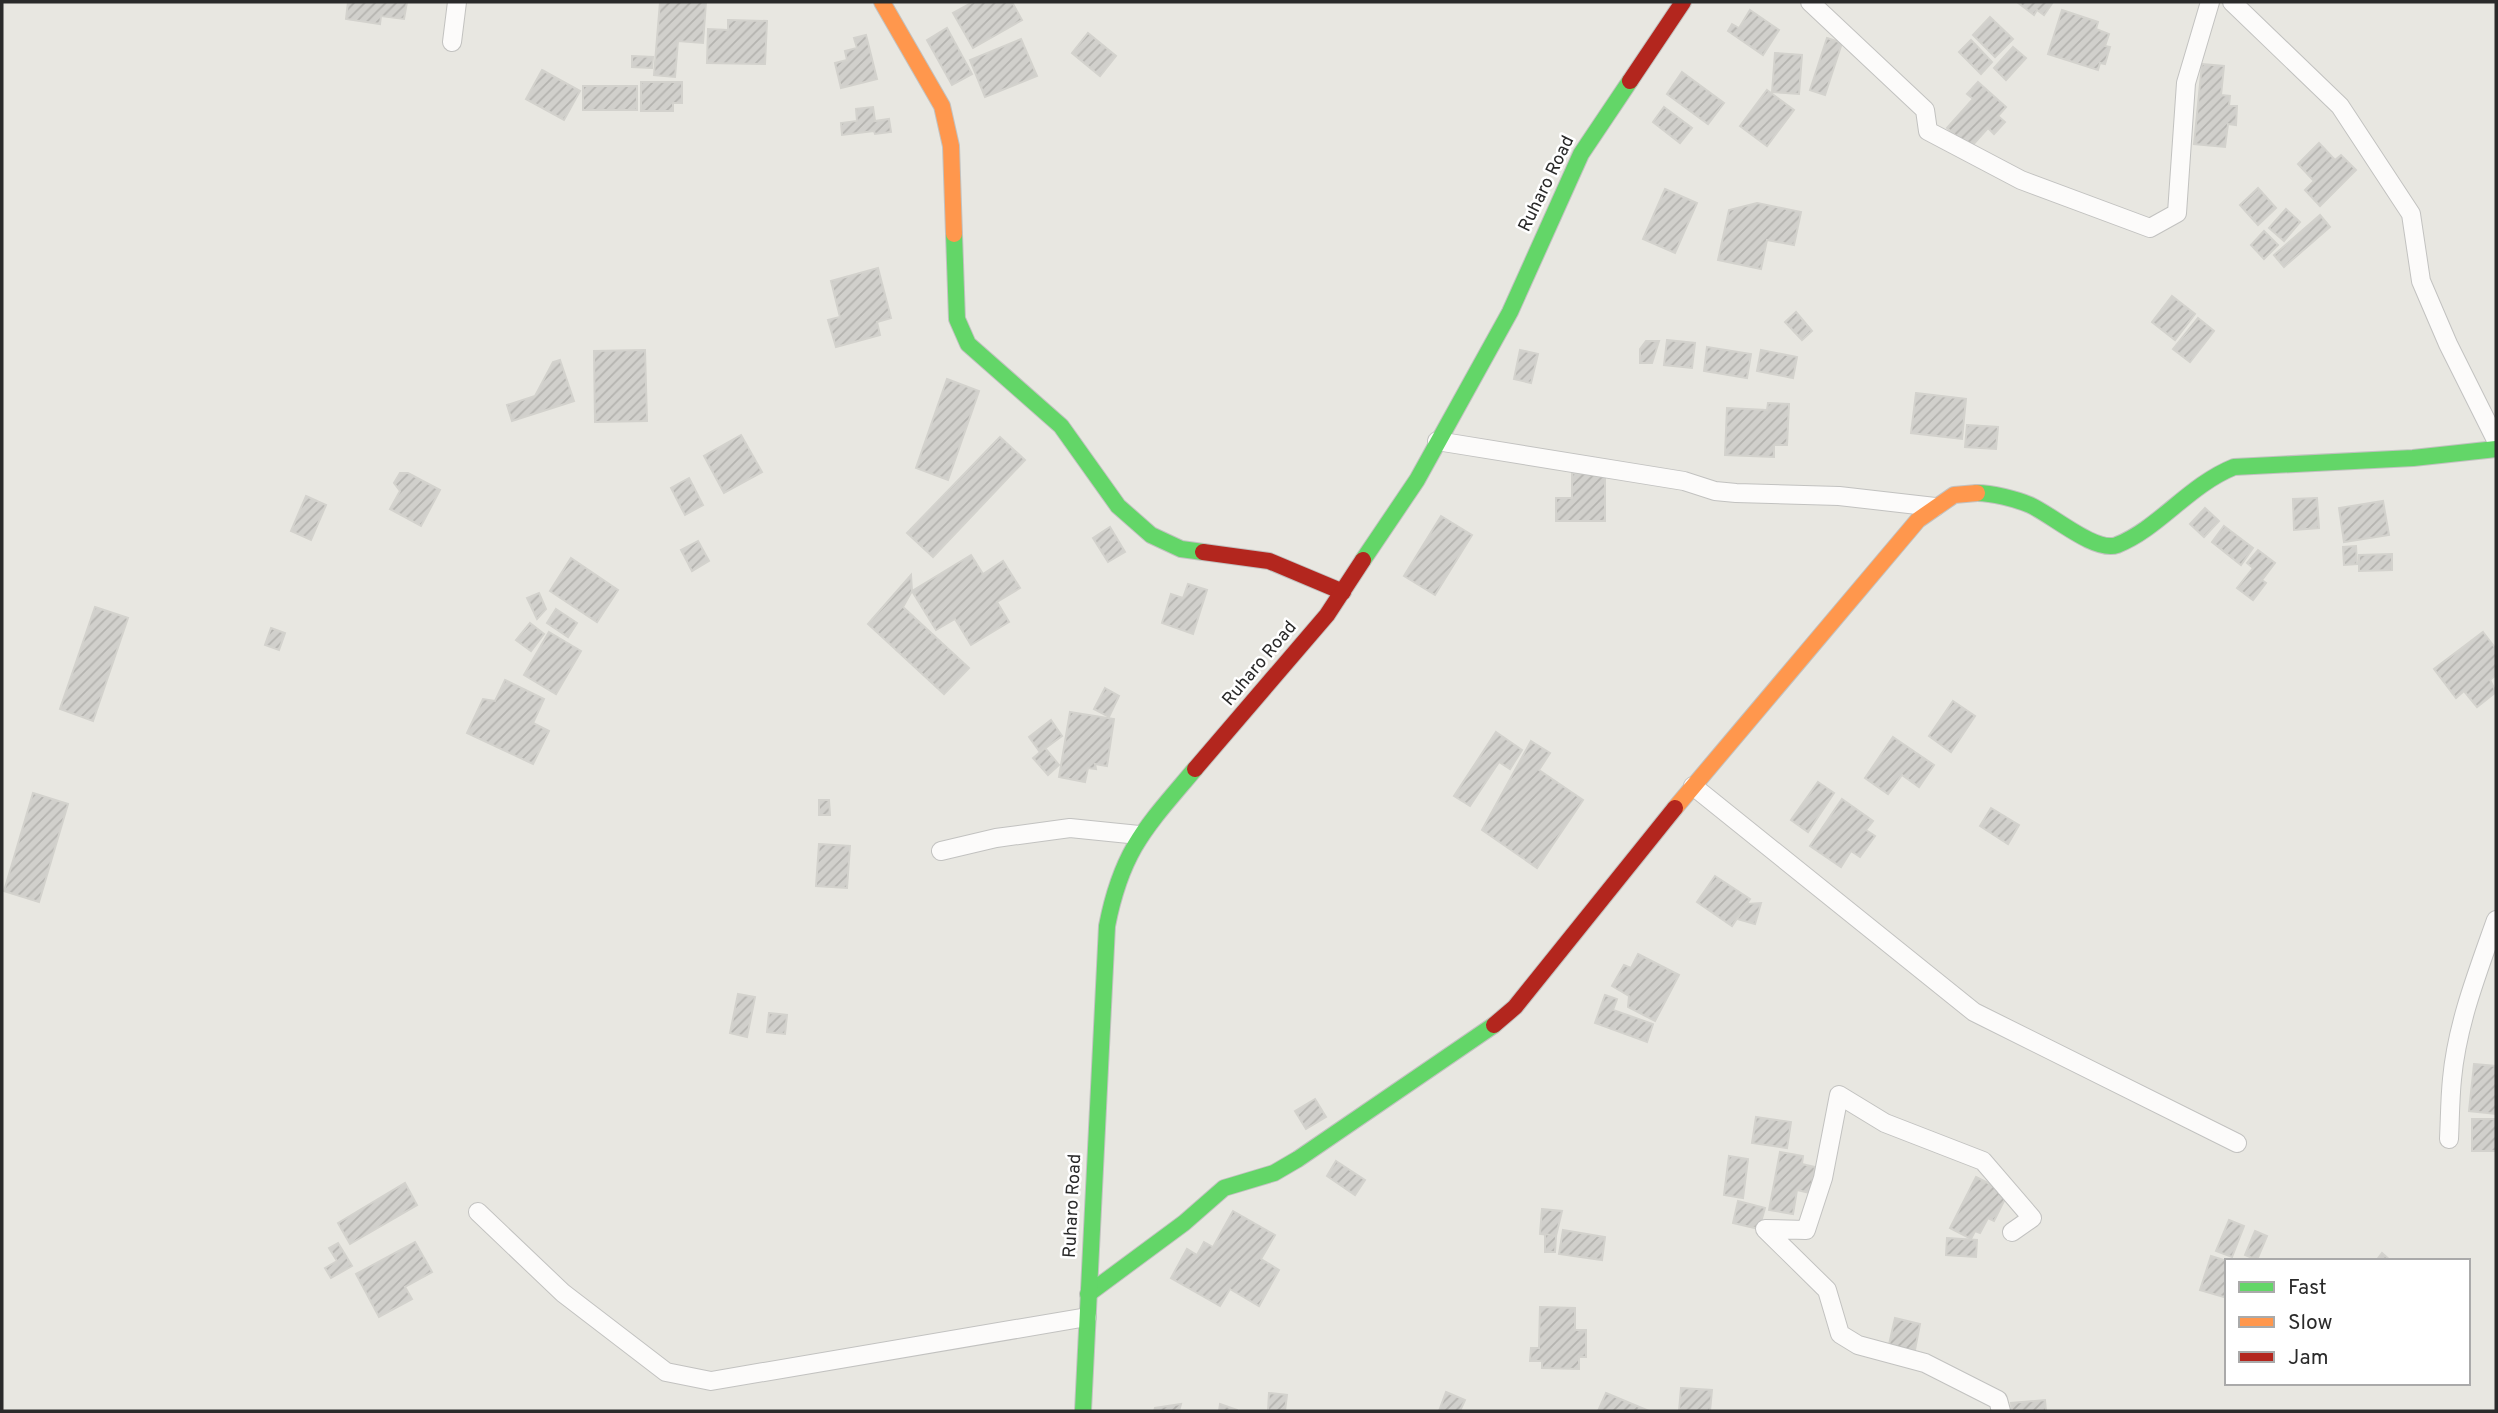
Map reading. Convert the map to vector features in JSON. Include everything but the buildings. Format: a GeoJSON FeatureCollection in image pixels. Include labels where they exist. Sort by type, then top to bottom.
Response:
{"type":"FeatureCollection","features":[{"type":"Feature","properties":{"kind":"street"},"geometry":{"type":"LineString","coordinates":[[452,42],[457,2]]}},
{"type":"Feature","properties":{"kind":"street"},"geometry":{"type":"LineString","coordinates":[[882,2],[942,106],[951,146],[957,319],[968,344],[1061,426],[1118,506],[1151,535],[1181,549],[1269,561],[1343,592]]}},
{"type":"Feature","properties":{"kind":"street","name":"Ruharo Road"},"geometry":{"type":"LineString","coordinates":[[1083,1411],[1105,940],[1114,885],[1123,860],[1139,835],[1327,615],[1417,480],[1510,312],[1581,154],[1683,2]]}},
{"type":"Feature","properties":{"kind":"street"},"geometry":{"type":"LineString","coordinates":[[1810,2],[1925,110],[1928,131],[2021,180],[2150,228],[2177,213],[2186,83],[2210,2]]}},
{"type":"Feature","properties":{"kind":"street"},"geometry":{"type":"LineString","coordinates":[[2232,2],[2340,106],[2411,215],[2421,281],[2448,344],[2496,440]]}},
{"type":"Feature","properties":{"kind":"street"},"geometry":{"type":"LineString","coordinates":[[1437,441],[1684,481],[1715,491],[1839,496],[1935,507]]}},
{"type":"Feature","properties":{"kind":"street"},"geometry":{"type":"LineString","coordinates":[[1088,1294],[1184,1223],[1202,1204],[1224,1188],[1274,1173],[1298,1159],[1496,1024],[1515,1007],[1693,786],[1918,520],[1954,495],[1982,493],[2030,505],[2100,545],[2114,545],[2132,537],[2211,476],[2234,467],[2413,458],[2496,449]]}},
{"type":"Feature","properties":{"kind":"street"},"geometry":{"type":"LineString","coordinates":[[1693,786],[1974,1012],[2237,1143]]}},
{"type":"Feature","properties":{"kind":"street"},"geometry":{"type":"LineString","coordinates":[[941,851],[996,838],[1070,828],[1139,835]]}},
{"type":"Feature","properties":{"kind":"street"},"geometry":{"type":"LineString","coordinates":[[2449,1139],[2452,1078],[2460,1034],[2474,982],[2496,920]]}},
{"type":"Feature","properties":{"kind":"street"},"geometry":{"type":"LineString","coordinates":[[2001,1411],[1997,1400],[1925,1363],[1858,1345],[1840,1334],[1827,1290],[1765,1229],[1806,1230],[1823,1178],[1839,1095],[1885,1123],[1983,1161],[2032,1218],[2012,1232]]}},
{"type":"Feature","properties":{"kind":"street"},"geometry":{"type":"LineString","coordinates":[[478,1212],[563,1293],[666,1372],[689,1378],[711,1381],[1087,1317]]}},
{"type":"Feature","properties":{"kind":"traffic: fast"},"geometry":{"type":"LineString","coordinates":[[1363,560],[1417,480],[1510,312],[1581,154],[1630,81]]}},
{"type":"Feature","properties":{"kind":"traffic: fast"},"geometry":{"type":"LineString","coordinates":[[954,234],[957,319],[968,344],[1061,426],[1118,506],[1151,535],[1181,549],[1203,552]]}},
{"type":"Feature","properties":{"kind":"traffic: fast"},"geometry":{"type":"LineString","coordinates":[[1977,493],[2030,505],[2085,538],[2108,546],[2132,538],[2202,485],[2234,467],[2413,458],[2496,449]]}},
{"type":"Feature","properties":{"kind":"traffic: fast"},"geometry":{"type":"LineString","coordinates":[[1083,1411],[1107,926],[1120,877],[1139,840],[1195,769]]}},
{"type":"Feature","properties":{"kind":"traffic: fast"},"geometry":{"type":"LineString","coordinates":[[1088,1294],[1184,1223],[1224,1188],[1274,1173],[1298,1159],[1494,1025]]}},
{"type":"Feature","properties":{"kind":"traffic: slow"},"geometry":{"type":"LineString","coordinates":[[882,2],[942,106],[951,146],[954,234]]}},
{"type":"Feature","properties":{"kind":"traffic: slow"},"geometry":{"type":"LineString","coordinates":[[1675,808],[1918,520],[1954,495],[1977,493]]}},
{"type":"Feature","properties":{"kind":"traffic: jam"},"geometry":{"type":"LineString","coordinates":[[1630,81],[1683,2]]}},
{"type":"Feature","properties":{"kind":"traffic: jam"},"geometry":{"type":"LineString","coordinates":[[1203,552],[1269,561],[1343,592]]}},
{"type":"Feature","properties":{"kind":"traffic: jam"},"geometry":{"type":"LineString","coordinates":[[1195,769],[1327,615],[1363,560]]}},
{"type":"Feature","properties":{"kind":"traffic: jam"},"geometry":{"type":"LineString","coordinates":[[1494,1025],[1515,1007],[1675,808]]}}]}
